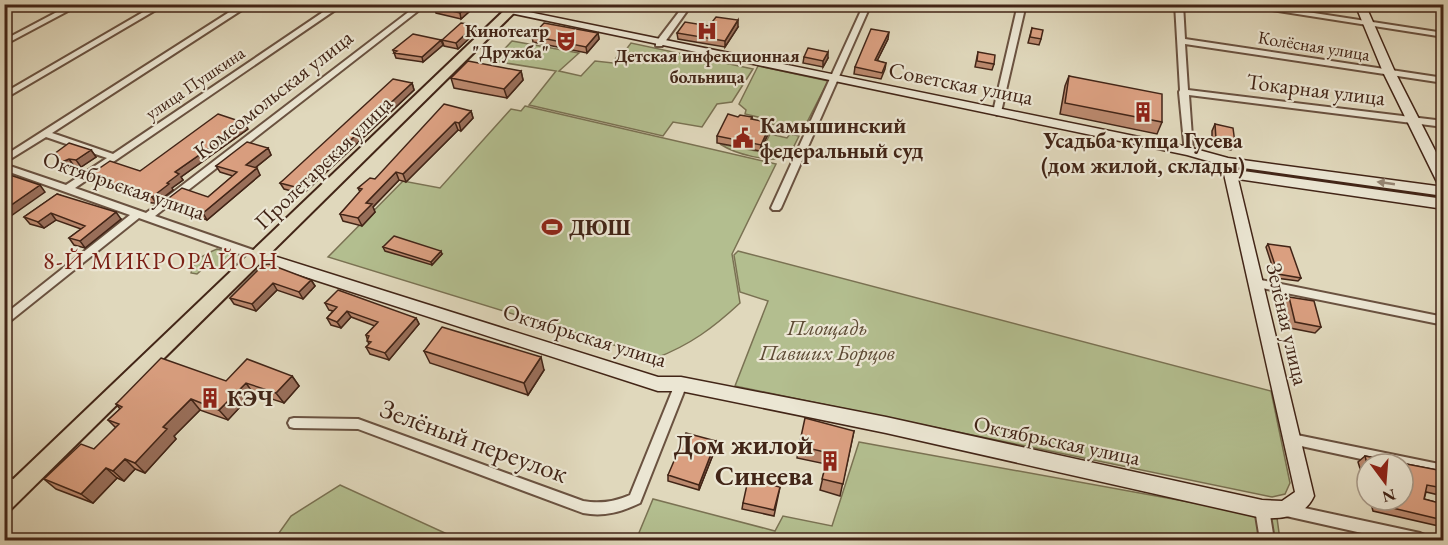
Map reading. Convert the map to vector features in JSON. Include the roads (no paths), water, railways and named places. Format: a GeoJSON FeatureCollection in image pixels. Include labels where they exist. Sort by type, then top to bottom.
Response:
{"type":"FeatureCollection","features":[{"type":"Feature","properties":{"kind":"main road","name":"Пролетарская улица"},"geometry":{"type":"LineString","coordinates":[[4,502],[12,485],[258,256],[514,8]]}},
{"type":"Feature","properties":{"kind":"street"},"geometry":{"type":"LineString","coordinates":[[4,43],[78,4]]}},
{"type":"Feature","properties":{"kind":"street"},"geometry":{"type":"LineString","coordinates":[[4,97],[163,4]]}},
{"type":"Feature","properties":{"kind":"street"},"geometry":{"type":"LineString","coordinates":[[4,160],[248,4]]}},
{"type":"Feature","properties":{"kind":"street","name":"улица Пушкина"},"geometry":{"type":"LineString","coordinates":[[67,189],[341,4]]}},
{"type":"Feature","properties":{"kind":"street","name":"Комсомольская улица"},"geometry":{"type":"LineString","coordinates":[[4,322],[424,4]]}},
{"type":"Feature","properties":{"kind":"street","name":"Советская улица"},"geometry":{"type":"LineString","coordinates":[[472,4],[514,8],[659,44],[1188,151],[1229,167],[1443,192]]}},
{"type":"Feature","properties":{"kind":"street"},"geometry":{"type":"LineString","coordinates":[[659,44],[689,4]]}},
{"type":"Feature","properties":{"kind":"street"},"geometry":{"type":"LineString","coordinates":[[776,208],[868,4]]}},
{"type":"Feature","properties":{"kind":"street"},"geometry":{"type":"LineString","coordinates":[[997,112],[1022,4]]}},
{"type":"Feature","properties":{"kind":"street"},"geometry":{"type":"LineString","coordinates":[[1179,4],[1188,151]]}},
{"type":"Feature","properties":{"kind":"street"},"geometry":{"type":"LineString","coordinates":[[1237,4],[1443,35]]}},
{"type":"Feature","properties":{"kind":"street"},"geometry":{"type":"LineString","coordinates":[[1360,4],[1389,72],[1443,182]]}},
{"type":"Feature","properties":{"kind":"street","name":"Колёсная улица"},"geometry":{"type":"LineString","coordinates":[[1181,41],[1443,81]]}},
{"type":"Feature","properties":{"kind":"street","name":"Токарная улица"},"geometry":{"type":"LineString","coordinates":[[1183,92],[1443,124]]}},
{"type":"Feature","properties":{"kind":"street"},"geometry":{"type":"LineString","coordinates":[[45,134],[114,157]]}},
{"type":"Feature","properties":{"kind":"street","name":"Октябрьская улица"},"geometry":{"type":"LineString","coordinates":[[4,167],[258,256],[658,384],[681,384],[886,425],[1262,509],[1285,510]]}},
{"type":"Feature","properties":{"kind":"street"},"geometry":{"type":"LineString","coordinates":[[1229,167],[1443,204]]}},
{"type":"Feature","properties":{"kind":"street","name":"Зелёная улица"},"geometry":{"type":"LineString","coordinates":[[1229,167],[1305,496],[1285,510]]}},
{"type":"Feature","properties":{"kind":"street"},"geometry":{"type":"LineString","coordinates":[[1256,283],[1443,321]]}},
{"type":"Feature","properties":{"kind":"street","name":"Зелёный переулок"},"geometry":{"type":"LineString","coordinates":[[294,423],[358,424],[583,507],[609,509],[635,499],[681,384]]}},
{"type":"Feature","properties":{"kind":"street"},"geometry":{"type":"LineString","coordinates":[[1292,439],[1443,471]]}},
{"type":"Feature","properties":{"kind":"street"},"geometry":{"type":"LineString","coordinates":[[1262,509],[1267,540]]}},
{"type":"Feature","properties":{"kind":"street"},"geometry":{"type":"LineString","coordinates":[[1285,510],[1420,540]]}},
{"type":"Feature","properties":{"kind":"place","name":"Детская инфекционная больница"},"geometry":{"type":"Point","coordinates":[707,31]}},
{"type":"Feature","properties":{"kind":"place","name":"Кинотеатр \"Дружба\""},"geometry":{"type":"Point","coordinates":[566,41]}},
{"type":"Feature","properties":{"kind":"place","name":"Усадьба купца Гусева (дом жилой, склады)"},"geometry":{"type":"Point","coordinates":[1143,112]}},
{"type":"Feature","properties":{"kind":"place","name":"Камышинский федеральный суд"},"geometry":{"type":"Point","coordinates":[743,138]}},
{"type":"Feature","properties":{"kind":"place","name":"ДЮШ"},"geometry":{"type":"Point","coordinates":[552,227]}},
{"type":"Feature","properties":{"kind":"place","name":"КЭЧ"},"geometry":{"type":"Point","coordinates":[210,398]}},
{"type":"Feature","properties":{"kind":"place","name":"Дом жилой Синеева"},"geometry":{"type":"Point","coordinates":[830,461]}},
{"type":"Feature","properties":{"kind":"district","name":"8-Й МИКРОРАЙОН"},"geometry":{"type":"Point","coordinates":[161,261]}},
{"type":"Feature","properties":{"kind":"park label","name":"Площадь Павших Борцов"},"geometry":{"type":"Point","coordinates":[827,340]}}]}
